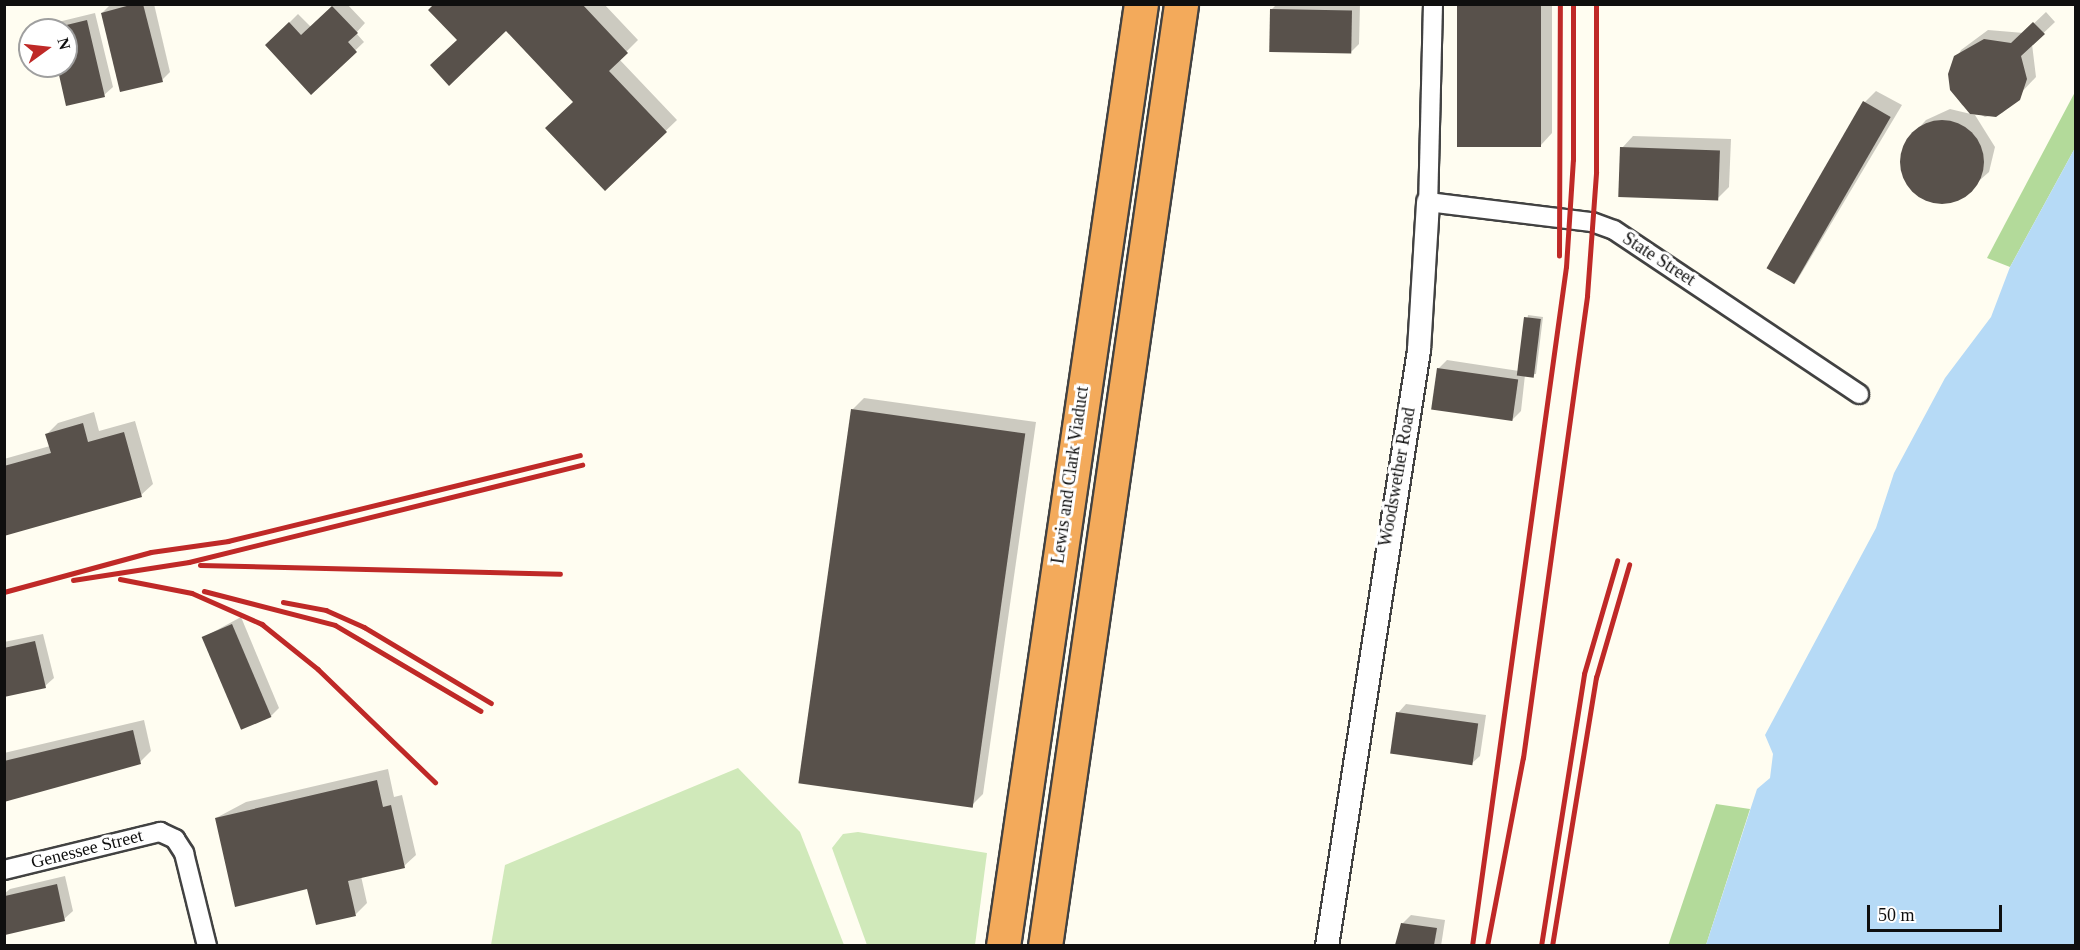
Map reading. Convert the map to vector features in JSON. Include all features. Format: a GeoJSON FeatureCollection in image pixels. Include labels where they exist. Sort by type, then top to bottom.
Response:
{"type":"FeatureCollection","features":[{"type":"Feature","properties":{"kind":"highway","name":"Lewis and Clark Viaduct"},"geometry":{"type":"LineString","coordinates":[[1003,945],[1141,4]]}},
{"type":"Feature","properties":{"kind":"highway"},"geometry":{"type":"LineString","coordinates":[[1045,945],[1181,4]]}},
{"type":"Feature","properties":{"kind":"street","name":"Woodswether Road"},"geometry":{"type":"LineString","coordinates":[[1327,945],[1419,350],[1428,202],[1433,4]]}},
{"type":"Feature","properties":{"kind":"street","name":"State Street"},"geometry":{"type":"LineString","coordinates":[[1428,202],[1592,222],[1614,230],[1859,394]]}},
{"type":"Feature","properties":{"kind":"street","name":"Genessee Street"},"geometry":{"type":"LineString","coordinates":[[4,870],[147,832],[170,836],[184,853],[207,945]]}},
{"type":"Feature","properties":{"kind":"green space"},"geometry":{"type":"Polygon","coordinates":[[[2075,92],[2075,148],[2010,267],[1987,258],[2075,92]]]}},
{"type":"Feature","properties":{"kind":"green space"},"geometry":{"type":"Polygon","coordinates":[[[738,768],[800,832],[844,945],[491,945],[505,865],[738,768]]]}},
{"type":"Feature","properties":{"kind":"green space"},"geometry":{"type":"Polygon","coordinates":[[[1716,804],[1750,809],[1706,945],[1668,946],[1716,804]]]}},
{"type":"Feature","properties":{"kind":"green space"},"geometry":{"type":"Polygon","coordinates":[[[858,832],[987,853],[975,945],[867,945],[832,848],[843,834],[858,832]]]}},
{"type":"Feature","properties":{"kind":"water"},"geometry":{"type":"Polygon","coordinates":[[[2075,148],[2075,945],[1706,945],[1757,789],[1770,778],[1773,754],[1765,735],[1876,528],[1894,473],[1945,378],[1991,317],[2010,267],[2075,148]]]}},
{"type":"Feature","properties":{"kind":"building"},"geometry":{"type":"Polygon","coordinates":[[[134,4],[143,4],[163,82],[120,92],[101,13],[134,4]]]}},
{"type":"Feature","properties":{"kind":"building"},"geometry":{"type":"Polygon","coordinates":[[[434,4],[582,4],[628,53],[609,71],[667,132],[605,191],[545,128],[573,102],[506,31],[449,86],[430,65],[457,40],[428,10],[434,4]]]}},
{"type":"Feature","properties":{"kind":"building"},"geometry":{"type":"Polygon","coordinates":[[[1457,5],[1541,5],[1541,147],[1457,147],[1457,5]]]}},
{"type":"Feature","properties":{"kind":"building"},"geometry":{"type":"Polygon","coordinates":[[[332,6],[358,33],[348,42],[357,52],[311,95],[265,45],[289,22],[301,35],[332,6]]]}},
{"type":"Feature","properties":{"kind":"building"},"geometry":{"type":"Polygon","coordinates":[[[1270,9],[1352,10],[1351,53],[1269,52],[1270,9]]]}},
{"type":"Feature","properties":{"kind":"building"},"geometry":{"type":"Polygon","coordinates":[[[87,20],[105,97],[66,106],[60,78],[78,78],[78,22],[87,20]]]}},
{"type":"Feature","properties":{"kind":"building"},"geometry":{"type":"Polygon","coordinates":[[[2033,22],[2045,34],[2021,56],[2027,79],[2020,100],[1996,117],[1970,114],[1950,90],[1948,74],[1954,56],[1984,39],[2011,43],[2033,22]]]}},
{"type":"Feature","properties":{"kind":"building"},"geometry":{"type":"Polygon","coordinates":[[[1863,101],[1891,117],[1794,284],[1766,268],[1863,101]]]}},
{"type":"Feature","properties":{"kind":"building"},"geometry":{"type":"Polygon","coordinates":[[[1942,120],[1958,123],[1972,132],[1981,146],[1984,162],[1981,178],[1972,192],[1958,201],[1942,204],[1926,201],[1912,192],[1903,178],[1900,162],[1903,146],[1912,132],[1926,123],[1942,120]]]}},
{"type":"Feature","properties":{"kind":"building"},"geometry":{"type":"Polygon","coordinates":[[[1620,147],[1720,150],[1718,200],[1618,197],[1620,147]]]}},
{"type":"Feature","properties":{"kind":"building"},"geometry":{"type":"Polygon","coordinates":[[[1524,317],[1541,319],[1534,378],[1517,376],[1524,317]]]}},
{"type":"Feature","properties":{"kind":"building"},"geometry":{"type":"Polygon","coordinates":[[[1437,368],[1518,379],[1512,421],[1431,410],[1437,368]]]}},
{"type":"Feature","properties":{"kind":"building"},"geometry":{"type":"Polygon","coordinates":[[[851,409],[1025,433],[973,808],[798,783],[851,409]]]}},
{"type":"Feature","properties":{"kind":"building"},"geometry":{"type":"Polygon","coordinates":[[[83,423],[88,442],[124,432],[142,497],[4,536],[4,466],[51,453],[45,434],[83,423]]]}},
{"type":"Feature","properties":{"kind":"building"},"geometry":{"type":"Polygon","coordinates":[[[232,624],[271,717],[241,730],[202,637],[232,624]]]}},
{"type":"Feature","properties":{"kind":"building"},"geometry":{"type":"Polygon","coordinates":[[[35,641],[46,688],[4,697],[4,648],[35,641]]]}},
{"type":"Feature","properties":{"kind":"building"},"geometry":{"type":"Polygon","coordinates":[[[1396,712],[1478,724],[1472,765],[1390,754],[1396,712]]]}},
{"type":"Feature","properties":{"kind":"building"},"geometry":{"type":"Polygon","coordinates":[[[133,730],[141,764],[4,802],[4,761],[133,730]]]}},
{"type":"Feature","properties":{"kind":"building"},"geometry":{"type":"Polygon","coordinates":[[[377,780],[383,807],[391,805],[405,868],[348,881],[356,916],[316,925],[307,889],[235,907],[215,818],[377,780]]]}},
{"type":"Feature","properties":{"kind":"building"},"geometry":{"type":"Polygon","coordinates":[[[57,884],[65,921],[5,935],[5,896],[57,884]]]}},
{"type":"Feature","properties":{"kind":"building"},"geometry":{"type":"Polygon","coordinates":[[[1401,923],[1437,928],[1434,945],[1395,945],[1401,923]]]}},
{"type":"Feature","properties":{"kind":"railway"},"geometry":{"type":"LineString","coordinates":[[1559,256],[1560,4]]}},
{"type":"Feature","properties":{"kind":"railway"},"geometry":{"type":"LineString","coordinates":[[1472,946],[1566,267],[1573,160],[1573,4]]}},
{"type":"Feature","properties":{"kind":"railway"},"geometry":{"type":"LineString","coordinates":[[1487,946],[1523,758],[1587,296],[1596,172],[1596,4]]}},
{"type":"Feature","properties":{"kind":"railway"},"geometry":{"type":"LineString","coordinates":[[4,592],[151,552],[228,541],[580,455]]}},
{"type":"Feature","properties":{"kind":"railway"},"geometry":{"type":"LineString","coordinates":[[73,580],[189,562],[582,465]]}},
{"type":"Feature","properties":{"kind":"railway"},"geometry":{"type":"LineString","coordinates":[[1541,946],[1584,674],[1617,561]]}},
{"type":"Feature","properties":{"kind":"railway"},"geometry":{"type":"LineString","coordinates":[[200,565],[560,574]]}},
{"type":"Feature","properties":{"kind":"railway"},"geometry":{"type":"LineString","coordinates":[[1552,946],[1596,678],[1629,565]]}},
{"type":"Feature","properties":{"kind":"railway"},"geometry":{"type":"LineString","coordinates":[[120,579],[192,593],[262,624],[318,669],[435,782]]}},
{"type":"Feature","properties":{"kind":"railway"},"geometry":{"type":"LineString","coordinates":[[204,591],[335,625],[481,711]]}},
{"type":"Feature","properties":{"kind":"railway"},"geometry":{"type":"LineString","coordinates":[[283,602],[326,610],[364,627],[491,703]]}}]}
